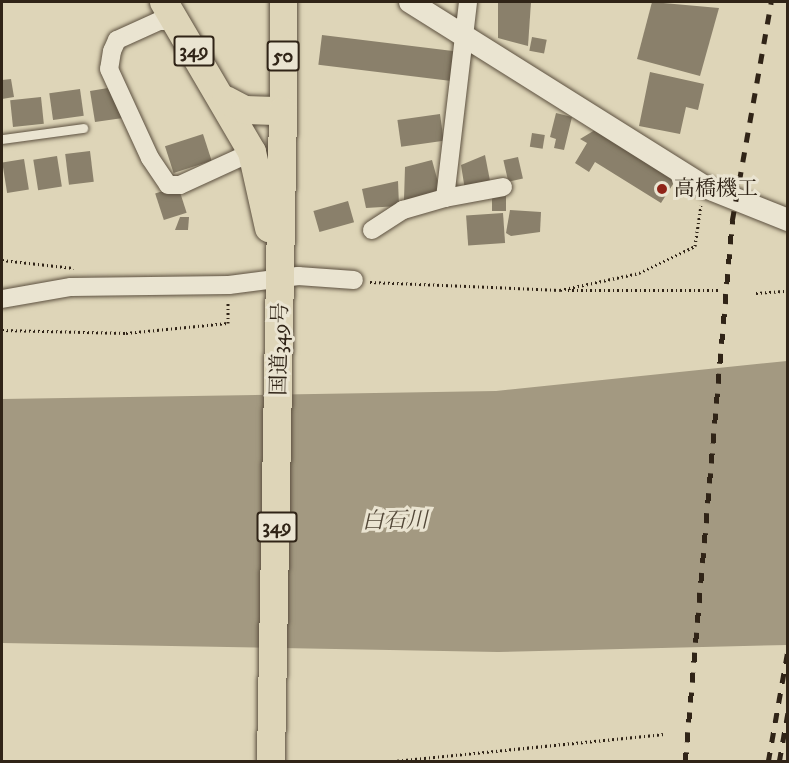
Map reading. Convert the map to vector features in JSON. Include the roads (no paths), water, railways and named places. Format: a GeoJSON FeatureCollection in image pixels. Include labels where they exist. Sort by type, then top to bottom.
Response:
{"type":"FeatureCollection","features":[{"type":"Feature","properties":{"kind":"highway","name":"349"},"geometry":{"type":"LineString","coordinates":[[169,11],[226,100],[252,152],[281,276]]}},
{"type":"Feature","properties":{"kind":"highway"},"geometry":{"type":"LineString","coordinates":[[226,100],[245,110],[283,111]]}},
{"type":"Feature","properties":{"kind":"highway","name":"国道349号"},"geometry":{"type":"LineString","coordinates":[[272,752],[283,111]]}},
{"type":"Feature","properties":{"kind":"main road","name":"50"},"geometry":{"type":"LineString","coordinates":[[283,2],[283,111]]}},
{"type":"Feature","properties":{"kind":"street"},"geometry":{"type":"LineString","coordinates":[[410,2],[703,186],[788,220]]}},
{"type":"Feature","properties":{"kind":"street"},"geometry":{"type":"LineString","coordinates":[[445,198],[468,2]]}},
{"type":"Feature","properties":{"kind":"street"},"geometry":{"type":"LineString","coordinates":[[169,11],[159,21],[117,40],[112,51],[110,69],[150,158],[168,185],[180,185],[252,152]]}},
{"type":"Feature","properties":{"kind":"street"},"geometry":{"type":"LineString","coordinates":[[372,231],[403,210],[445,198],[503,187]]}},
{"type":"Feature","properties":{"kind":"street"},"geometry":{"type":"LineString","coordinates":[[2,299],[71,287],[229,285],[281,276],[354,280]]}},
{"type":"Feature","properties":{"kind":"lane"},"geometry":{"type":"LineString","coordinates":[[2,139],[83,128]]}},
{"type":"Feature","properties":{"kind":"water","name":"白石川"},"geometry":{"type":"Polygon","coordinates":[[[787,361],[787,645],[498,652],[2,643],[2,399],[496,391],[787,361]]]}},
{"type":"Feature","properties":{"kind":"railway"},"geometry":{"type":"LineString","coordinates":[[685,762],[732,221],[771,2]]}},
{"type":"Feature","properties":{"kind":"railway"},"geometry":{"type":"LineString","coordinates":[[768,762],[788,648]]}},
{"type":"Feature","properties":{"kind":"railway"},"geometry":{"type":"LineString","coordinates":[[779,762],[788,711]]}},
{"type":"Feature","properties":{"kind":"place","name":"高橋機工"},"geometry":{"type":"Point","coordinates":[662,189]}}]}
